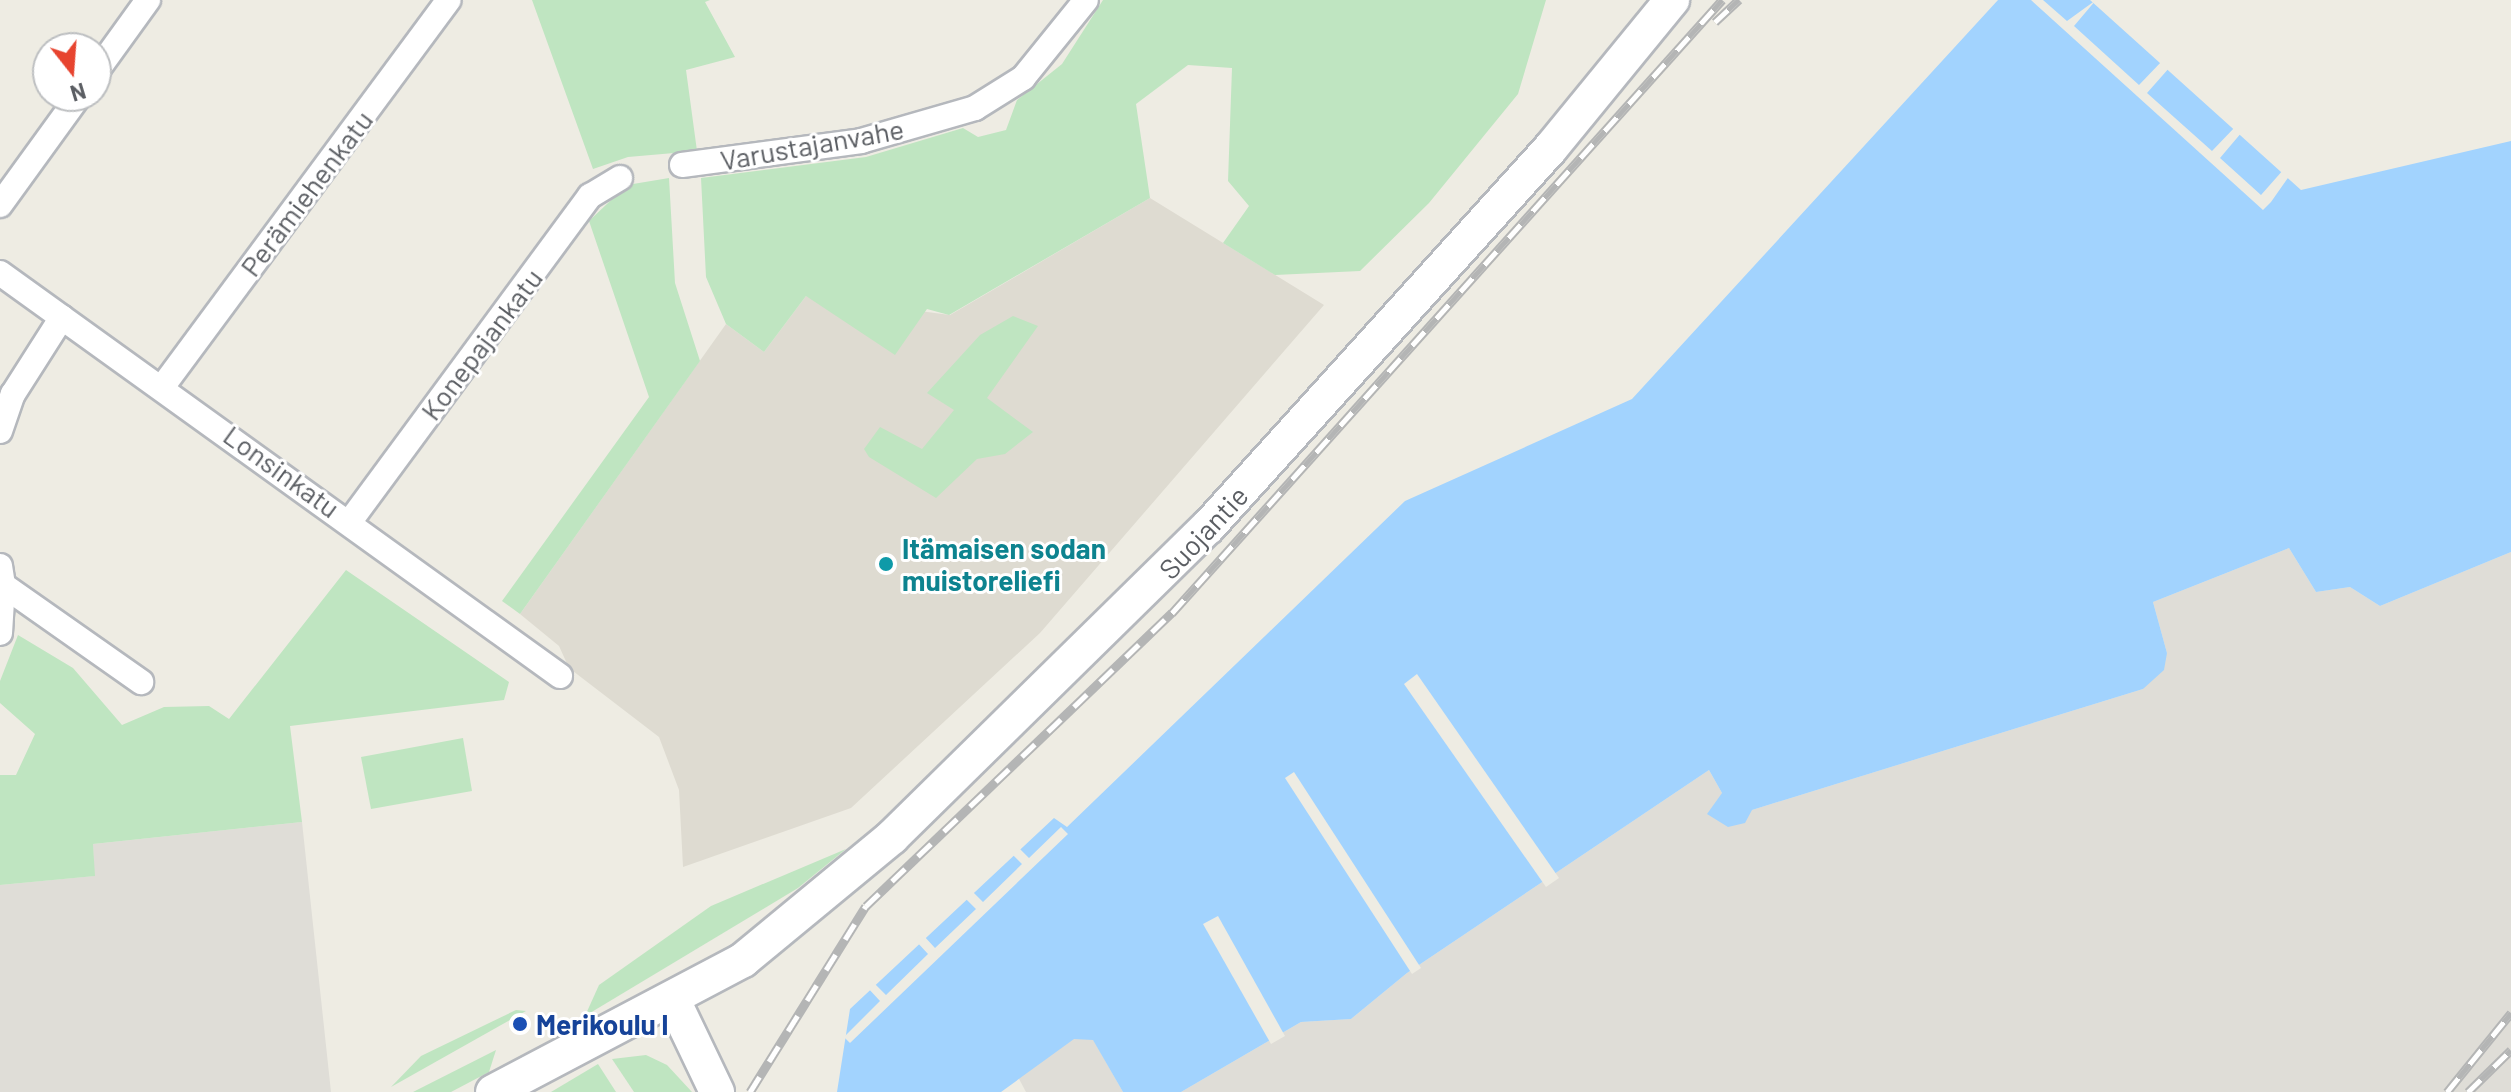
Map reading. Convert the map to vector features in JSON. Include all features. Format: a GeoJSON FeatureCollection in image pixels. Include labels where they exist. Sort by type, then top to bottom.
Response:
{"type":"FeatureCollection","features":[{"type":"Feature","properties":{"kind":"street"},"geometry":{"type":"LineString","coordinates":[[112,50],[148,0]]}},
{"type":"Feature","properties":{"kind":"street","name":"Perämiehenkatu"},"geometry":{"type":"LineString","coordinates":[[163,386],[449,0]]}},
{"type":"Feature","properties":{"kind":"street","name":"Varustajanvahe"},"geometry":{"type":"LineString","coordinates":[[682,165],[861,141],[975,108],[1023,78],[1086,0]]}},
{"type":"Feature","properties":{"kind":"street","name":"Suojantie"},"geometry":{"type":"LineString","coordinates":[[493,1092],[673,1000],[743,960],[817,902],[1123,616],[1550,149],[1672,0]]}},
{"type":"Feature","properties":{"kind":"street"},"geometry":{"type":"LineString","coordinates":[[0,205],[67,112]]}},
{"type":"Feature","properties":{"kind":"street","name":"Konepajankatu"},"geometry":{"type":"LineString","coordinates":[[351,520],[590,196],[620,178]]}},
{"type":"Feature","properties":{"kind":"street","name":"Lonsinkatu"},"geometry":{"type":"LineString","coordinates":[[0,273],[351,520],[560,676]]}},
{"type":"Feature","properties":{"kind":"street"},"geometry":{"type":"LineString","coordinates":[[0,431],[13,394],[62,317]]}},
{"type":"Feature","properties":{"kind":"street"},"geometry":{"type":"LineString","coordinates":[[0,633],[2,576]]}},
{"type":"Feature","properties":{"kind":"street"},"geometry":{"type":"LineString","coordinates":[[2,576],[141,682]]}},
{"type":"Feature","properties":{"kind":"street"},"geometry":{"type":"LineString","coordinates":[[673,1000],[717,1092]]}},
{"type":"Feature","properties":{"kind":"shaded area"},"geometry":{"type":"Polygon","coordinates":[[[1150,198],[1324,305],[1040,633],[851,808],[683,867],[679,790],[659,737],[569,668],[559,646],[520,614],[726,324],[764,352],[806,296],[950,315],[1150,198]]]}},
{"type":"Feature","properties":{"kind":"shaded area"},"geometry":{"type":"Polygon","coordinates":[[[2289,548],[2316,592],[2350,587],[2380,606],[2511,552],[2511,1092],[1181,1092],[1301,1022],[1351,1019],[1407,973],[1709,770],[1722,793],[1752,810],[2143,689],[2167,653],[2153,602],[2289,548]]]}},
{"type":"Feature","properties":{"kind":"shaded area"},"geometry":{"type":"Polygon","coordinates":[[[302,822],[331,1092],[0,1092],[0,885],[94,876],[93,844],[302,822]]]}},
{"type":"Feature","properties":{"kind":"shaded area"},"geometry":{"type":"Polygon","coordinates":[[[1073,1039],[1093,1039],[1123,1092],[1026,1092],[1018,1077],[1073,1039]]]}},
{"type":"Feature","properties":{"kind":"green space"},"geometry":{"type":"Polygon","coordinates":[[[532,0],[710,0],[705,2],[735,57],[686,70],[697,151],[628,157],[593,169],[532,0]]]}},
{"type":"Feature","properties":{"kind":"green space"},"geometry":{"type":"Polygon","coordinates":[[[1103,0],[1546,0],[1518,94],[1429,203],[1360,271],[1275,275],[1223,243],[1249,206],[1228,181],[1232,68],[1188,65],[1136,104],[1150,198],[949,315],[927,309],[895,355],[806,296],[764,352],[726,324],[706,277],[701,178],[866,157],[963,128],[978,137],[1006,130],[1017,100],[1062,64],[1103,0]]]}},
{"type":"Feature","properties":{"kind":"green space"},"geometry":{"type":"Polygon","coordinates":[[[669,178],[675,283],[700,361],[520,614],[502,601],[649,397],[589,221],[627,185],[669,178]]]}},
{"type":"Feature","properties":{"kind":"green space"},"geometry":{"type":"Polygon","coordinates":[[[1013,316],[1038,326],[987,398],[1033,432],[1005,454],[977,459],[936,498],[869,457],[864,449],[880,427],[922,449],[954,410],[927,393],[980,335],[1013,316]]]}},
{"type":"Feature","properties":{"kind":"green space"},"geometry":{"type":"Polygon","coordinates":[[[346,570],[509,682],[504,700],[290,726],[302,822],[93,844],[95,876],[0,885],[0,775],[16,775],[35,734],[0,703],[0,681],[18,635],[73,668],[122,725],[164,707],[209,706],[229,719],[346,570]]]}},
{"type":"Feature","properties":{"kind":"green space"},"geometry":{"type":"Polygon","coordinates":[[[463,738],[472,791],[371,809],[361,757],[463,738]]]}},
{"type":"Feature","properties":{"kind":"green space"},"geometry":{"type":"Polygon","coordinates":[[[846,849],[798,888],[585,1016],[599,985],[711,906],[846,849]]]}},
{"type":"Feature","properties":{"kind":"green space"},"geometry":{"type":"Polygon","coordinates":[[[516,1010],[526,1011],[391,1087],[421,1056],[516,1010]]]}},
{"type":"Feature","properties":{"kind":"green space"},"geometry":{"type":"Polygon","coordinates":[[[496,1050],[489,1072],[451,1092],[413,1092],[496,1050]]]}},
{"type":"Feature","properties":{"kind":"green space"},"geometry":{"type":"Polygon","coordinates":[[[646,1055],[667,1065],[692,1092],[634,1092],[612,1059],[646,1055]]]}},
{"type":"Feature","properties":{"kind":"green space"},"geometry":{"type":"Polygon","coordinates":[[[598,1064],[616,1092],[551,1092],[598,1064]]]}},
{"type":"Feature","properties":{"kind":"water"},"geometry":{"type":"Polygon","coordinates":[[[1998,0],[2090,0],[2301,190],[2511,141],[2511,552],[2380,606],[2350,587],[2316,592],[2289,548],[2153,602],[2167,653],[2164,670],[2143,689],[1752,810],[1745,823],[1728,827],[1707,814],[1722,793],[1709,770],[1407,973],[1351,1019],[1301,1022],[1181,1092],[1123,1092],[1093,1040],[1074,1039],[1001,1092],[837,1092],[850,1009],[1054,818],[1067,827],[1405,501],[1632,399],[1998,0]]]}},
{"type":"Feature","properties":{"kind":"pier"},"geometry":{"type":"Polygon","coordinates":[[[2031,0],[2043,0],[2067,21],[2096,0],[2074,26],[2139,85],[2163,60],[2170,67],[2147,93],[2212,151],[2236,126],[2242,132],[2220,158],[2261,195],[2284,169],[2290,175],[2271,202],[2263,210],[2031,0]]]}},
{"type":"Feature","properties":{"kind":"pier"},"geometry":{"type":"Polygon","coordinates":[[[1417,674],[1559,878],[1546,887],[1404,684],[1417,674]]]}},
{"type":"Feature","properties":{"kind":"pier"},"geometry":{"type":"Polygon","coordinates":[[[1294,772],[1421,968],[1412,974],[1285,778],[1294,772]]]}},
{"type":"Feature","properties":{"kind":"pier"},"geometry":{"type":"Polygon","coordinates":[[[1061,827],[1068,834],[850,1043],[844,1037],[880,1001],[867,987],[873,982],[886,995],[928,954],[916,941],[923,935],[935,948],[976,909],[964,897],[971,890],[983,902],[1022,864],[1011,853],[1018,847],[1029,858],[1061,827]]]}},
{"type":"Feature","properties":{"kind":"pier"},"geometry":{"type":"Polygon","coordinates":[[[1218,916],[1285,1036],[1271,1044],[1203,924],[1218,916]]]}},
{"type":"Feature","properties":{"kind":"railway"},"geometry":{"type":"LineString","coordinates":[[750,1092],[866,906],[1172,613],[1722,0]]}},
{"type":"Feature","properties":{"kind":"railway"},"geometry":{"type":"LineString","coordinates":[[1715,22],[1739,0]]}},
{"type":"Feature","properties":{"kind":"railway"},"geometry":{"type":"LineString","coordinates":[[2447,1092],[2511,1013]]}},
{"type":"Feature","properties":{"kind":"railway"},"geometry":{"type":"LineString","coordinates":[[2468,1092],[2511,1050]]}},
{"type":"Feature","properties":{"kind":"place","name":"Itämaisen sodan muistoreliefi"},"geometry":{"type":"Point","coordinates":[886,564]}},
{"type":"Feature","properties":{"kind":"place","name":"Merikoulu I"},"geometry":{"type":"Point","coordinates":[520,1024]}}]}
